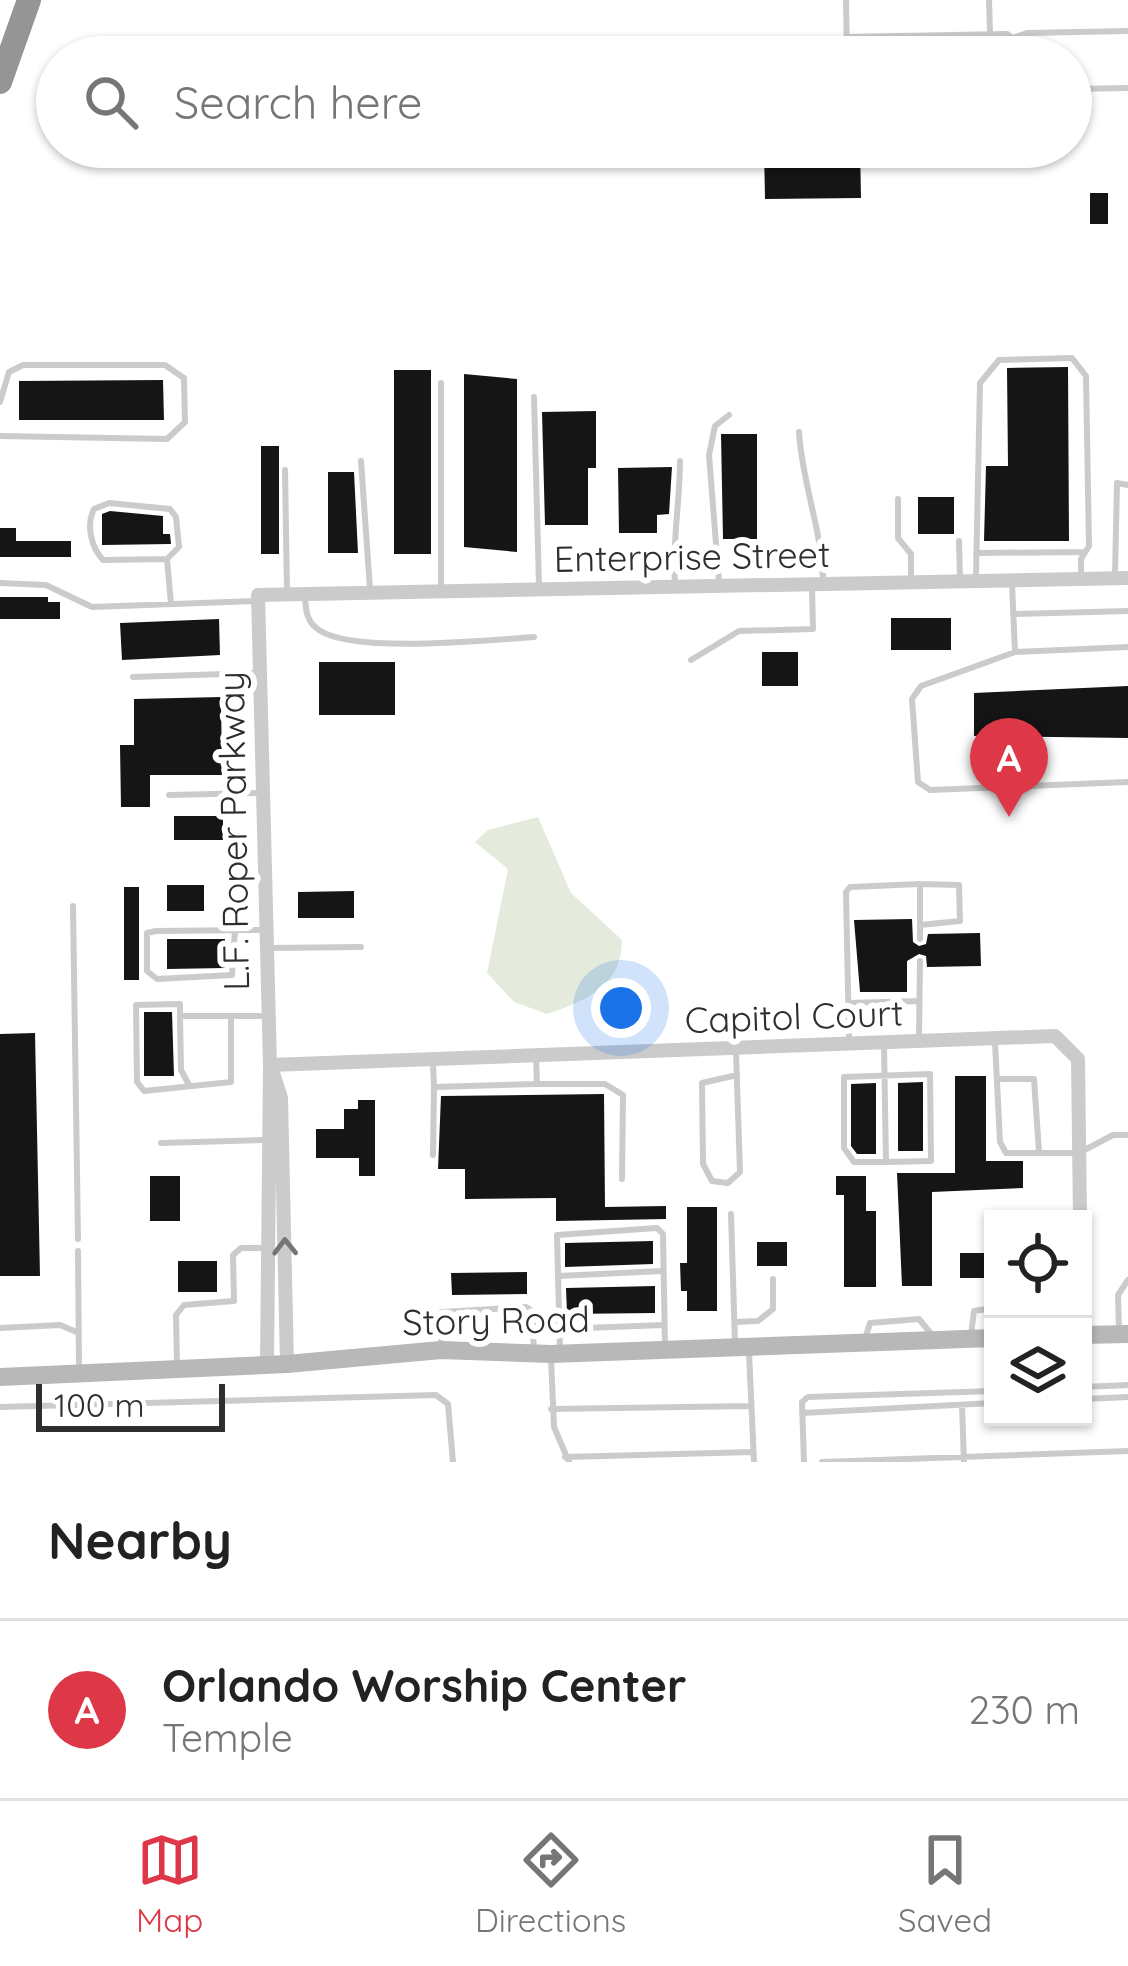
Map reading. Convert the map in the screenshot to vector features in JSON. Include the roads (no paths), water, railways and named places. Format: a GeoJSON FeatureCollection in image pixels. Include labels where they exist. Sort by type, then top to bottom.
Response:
{"type":"FeatureCollection","features":[{"type":"Feature","properties":{"kind":"highway"},"geometry":{"type":"LineString","coordinates":[[0,82],[28,0]]}},
{"type":"Feature","properties":{"kind":"street","name":"Enterprise Street"},"geometry":{"type":"LineString","coordinates":[[258,598],[1122,579]]}},
{"type":"Feature","properties":{"kind":"street","name":"L.F. Roper Parkway"},"geometry":{"type":"LineString","coordinates":[[258,598],[270,1065],[267,1248],[277,1364]]}},
{"type":"Feature","properties":{"kind":"street","name":"Capitol Court"},"geometry":{"type":"LineString","coordinates":[[270,1065],[1055,1036],[1078,1059],[1080,1210]]}},
{"type":"Feature","properties":{"kind":"street","name":"L.F. Roper Parkway"},"geometry":{"type":"LineString","coordinates":[[270,1065],[281,1098],[277,1364]]}},
{"type":"Feature","properties":{"kind":"street"},"geometry":{"type":"LineString","coordinates":[[1092,1335],[1124,1334]]}},
{"type":"Feature","properties":{"kind":"street","name":"Story Road"},"geometry":{"type":"LineString","coordinates":[[0,1377],[277,1364],[441,1350],[548,1353],[984,1338]]}},
{"type":"Feature","properties":{"kind":"lane"},"geometry":{"type":"LineString","coordinates":[[846,0],[847,36]]}},
{"type":"Feature","properties":{"kind":"lane"},"geometry":{"type":"LineString","coordinates":[[989,0],[990,34]]}},
{"type":"Feature","properties":{"kind":"lane"},"geometry":{"type":"LineString","coordinates":[[1018,36],[1128,32]]}},
{"type":"Feature","properties":{"kind":"lane"},"geometry":{"type":"LineString","coordinates":[[895,36],[1001,36]]}},
{"type":"Feature","properties":{"kind":"lane"},"geometry":{"type":"LineString","coordinates":[[1092,89],[1128,88]]}},
{"type":"Feature","properties":{"kind":"lane"},"geometry":{"type":"LineString","coordinates":[[968,581],[976,553],[976,394],[984,373],[999,360],[1072,358],[1086,376],[1081,579]]}},
{"type":"Feature","properties":{"kind":"lane"},"geometry":{"type":"LineString","coordinates":[[0,402],[10,372],[22,365],[165,365],[184,378],[188,395],[184,422],[167,439],[0,436]]}},
{"type":"Feature","properties":{"kind":"lane"},"geometry":{"type":"LineString","coordinates":[[441,383],[441,592]]}},
{"type":"Feature","properties":{"kind":"lane"},"geometry":{"type":"LineString","coordinates":[[534,398],[539,590]]}},
{"type":"Feature","properties":{"kind":"lane"},"geometry":{"type":"LineString","coordinates":[[719,586],[709,455],[715,426],[729,415]]}},
{"type":"Feature","properties":{"kind":"lane"},"geometry":{"type":"LineString","coordinates":[[691,660],[739,631],[813,629],[823,546],[807,502],[799,432]]}},
{"type":"Feature","properties":{"kind":"lane"},"geometry":{"type":"LineString","coordinates":[[361,461],[370,593]]}},
{"type":"Feature","properties":{"kind":"lane"},"geometry":{"type":"LineString","coordinates":[[675,587],[672,543],[680,516],[680,461]]}},
{"type":"Feature","properties":{"kind":"lane"},"geometry":{"type":"LineString","coordinates":[[285,470],[287,595]]}},
{"type":"Feature","properties":{"kind":"lane"},"geometry":{"type":"LineString","coordinates":[[1122,579],[1115,538],[1117,483],[1128,484]]}},
{"type":"Feature","properties":{"kind":"lane"},"geometry":{"type":"LineString","coordinates":[[898,499],[898,538],[911,554],[912,582]]}},
{"type":"Feature","properties":{"kind":"lane"},"geometry":{"type":"LineString","coordinates":[[109,502],[170,508],[176,517],[179,547],[167,559],[104,560],[92,535],[94,509],[109,502]]}},
{"type":"Feature","properties":{"kind":"lane"},"geometry":{"type":"LineString","coordinates":[[1115,538],[1128,538]]}},
{"type":"Feature","properties":{"kind":"lane"},"geometry":{"type":"LineString","coordinates":[[958,541],[968,581]]}},
{"type":"Feature","properties":{"kind":"lane"},"geometry":{"type":"LineString","coordinates":[[976,553],[1085,552]]}},
{"type":"Feature","properties":{"kind":"lane"},"geometry":{"type":"LineString","coordinates":[[167,559],[171,604]]}},
{"type":"Feature","properties":{"kind":"lane"},"geometry":{"type":"LineString","coordinates":[[1012,580],[1015,652]]}},
{"type":"Feature","properties":{"kind":"lane"},"geometry":{"type":"LineString","coordinates":[[0,583],[46,585],[92,607],[258,598]]}},
{"type":"Feature","properties":{"kind":"lane"},"geometry":{"type":"LineString","coordinates":[[305,594],[309,621],[323,634],[344,638],[423,644],[534,637]]}},
{"type":"Feature","properties":{"kind":"lane"},"geometry":{"type":"LineString","coordinates":[[1013,614],[1128,610]]}},
{"type":"Feature","properties":{"kind":"lane"},"geometry":{"type":"LineString","coordinates":[[1128,647],[1015,652],[921,686],[912,699],[918,782],[930,790],[1128,782]]}},
{"type":"Feature","properties":{"kind":"lane"},"geometry":{"type":"LineString","coordinates":[[133,677],[260,673]]}},
{"type":"Feature","properties":{"kind":"lane"},"geometry":{"type":"LineString","coordinates":[[169,795],[262,793]]}},
{"type":"Feature","properties":{"kind":"lane"},"geometry":{"type":"LineString","coordinates":[[920,884],[920,938]]}},
{"type":"Feature","properties":{"kind":"lane"},"geometry":{"type":"LineString","coordinates":[[849,1044],[846,892],[850,887],[959,886],[959,921],[920,926]]}},
{"type":"Feature","properties":{"kind":"lane"},"geometry":{"type":"LineString","coordinates":[[73,906],[78,1239]]}},
{"type":"Feature","properties":{"kind":"lane"},"geometry":{"type":"LineString","coordinates":[[235,930],[232,976],[157,979],[147,971],[147,933],[235,930],[264,930]]}},
{"type":"Feature","properties":{"kind":"lane"},"geometry":{"type":"LineString","coordinates":[[265,948],[361,947]]}},
{"type":"Feature","properties":{"kind":"lane"},"geometry":{"type":"LineString","coordinates":[[919,1041],[920,961]]}},
{"type":"Feature","properties":{"kind":"lane"},"geometry":{"type":"LineString","coordinates":[[848,1003],[919,1001]]}},
{"type":"Feature","properties":{"kind":"lane"},"geometry":{"type":"LineString","coordinates":[[188,1083],[181,1070],[180,1004],[136,1004],[137,1082],[144,1091],[231,1082],[231,1017]]}},
{"type":"Feature","properties":{"kind":"lane"},"geometry":{"type":"LineString","coordinates":[[180,1016],[267,1016]]}},
{"type":"Feature","properties":{"kind":"lane"},"geometry":{"type":"LineString","coordinates":[[995,1039],[1001,1148],[1079,1153],[1113,1135],[1128,1135]]}},
{"type":"Feature","properties":{"kind":"lane"},"geometry":{"type":"LineString","coordinates":[[884,1042],[886,1162]]}},
{"type":"Feature","properties":{"kind":"lane"},"geometry":{"type":"LineString","coordinates":[[736,1048],[740,1172],[728,1183],[712,1181],[703,1165],[702,1083],[736,1075]]}},
{"type":"Feature","properties":{"kind":"lane"},"geometry":{"type":"LineString","coordinates":[[536,1055],[537,1084]]}},
{"type":"Feature","properties":{"kind":"lane"},"geometry":{"type":"LineString","coordinates":[[432,1059],[433,1155]]}},
{"type":"Feature","properties":{"kind":"lane"},"geometry":{"type":"LineString","coordinates":[[930,1075],[931,1161],[886,1162],[854,1162],[844,1148],[844,1077],[930,1075]]}},
{"type":"Feature","properties":{"kind":"lane"},"geometry":{"type":"LineString","coordinates":[[997,1079],[1034,1079],[1039,1153]]}},
{"type":"Feature","properties":{"kind":"lane"},"geometry":{"type":"LineString","coordinates":[[434,1087],[605,1084],[623,1095],[622,1179]]}},
{"type":"Feature","properties":{"kind":"lane"},"geometry":{"type":"LineString","coordinates":[[161,1143],[266,1140]]}},
{"type":"Feature","properties":{"kind":"lane"},"geometry":{"type":"LineString","coordinates":[[441,1350],[442,1312],[526,1307],[532,1311],[548,1353],[551,1409],[567,1460],[753,1457],[751,1406],[735,1322],[731,1214]]}},
{"type":"Feature","properties":{"kind":"lane"},"geometry":{"type":"LineString","coordinates":[[548,1353],[560,1329],[557,1235],[657,1228],[663,1234],[665,1350]]}},
{"type":"Feature","properties":{"kind":"lane"},"geometry":{"type":"LineString","coordinates":[[177,1368],[176,1315],[195,1302],[234,1301],[233,1255],[241,1248],[267,1248]]}},
{"type":"Feature","properties":{"kind":"lane"},"geometry":{"type":"LineString","coordinates":[[78,1251],[80,1373]]}},
{"type":"Feature","properties":{"kind":"lane"},"geometry":{"type":"LineString","coordinates":[[558,1276],[663,1271]]}},
{"type":"Feature","properties":{"kind":"lane"},"geometry":{"type":"LineString","coordinates":[[735,1322],[767,1316],[773,1309],[773,1279]]}},
{"type":"Feature","properties":{"kind":"lane"},"geometry":{"type":"LineString","coordinates":[[1124,1334],[1118,1294],[1128,1280]]}},
{"type":"Feature","properties":{"kind":"lane"},"geometry":{"type":"LineString","coordinates":[[971,1339],[974,1311],[984,1309]]}},
{"type":"Feature","properties":{"kind":"lane"},"geometry":{"type":"LineString","coordinates":[[0,1328],[60,1325],[79,1333]]}},
{"type":"Feature","properties":{"kind":"lane"},"geometry":{"type":"LineString","coordinates":[[560,1329],[664,1325]]}},
{"type":"Feature","properties":{"kind":"lane"},"geometry":{"type":"LineString","coordinates":[[1092,1387],[1128,1385]]}},
{"type":"Feature","properties":{"kind":"lane"},"geometry":{"type":"LineString","coordinates":[[803,1462],[802,1413],[808,1397],[984,1390]]}},
{"type":"Feature","properties":{"kind":"lane"},"geometry":{"type":"LineString","coordinates":[[0,1407],[436,1395],[448,1404],[453,1462]]}},
{"type":"Feature","properties":{"kind":"lane"},"geometry":{"type":"LineString","coordinates":[[1092,1399],[1128,1397]]}},
{"type":"Feature","properties":{"kind":"lane"},"geometry":{"type":"LineString","coordinates":[[802,1413],[984,1404]]}},
{"type":"Feature","properties":{"kind":"lane"},"geometry":{"type":"LineString","coordinates":[[962,1405],[964,1459]]}},
{"type":"Feature","properties":{"kind":"lane"},"geometry":{"type":"LineString","coordinates":[[551,1409],[751,1406]]}},
{"type":"Feature","properties":{"kind":"lane"},"geometry":{"type":"LineString","coordinates":[[822,1462],[1128,1450]]}},
{"type":"Feature","properties":{"kind":"place","name":"Orlando Worship Center"},"geometry":{"type":"Point","coordinates":[1009,817]}}]}
